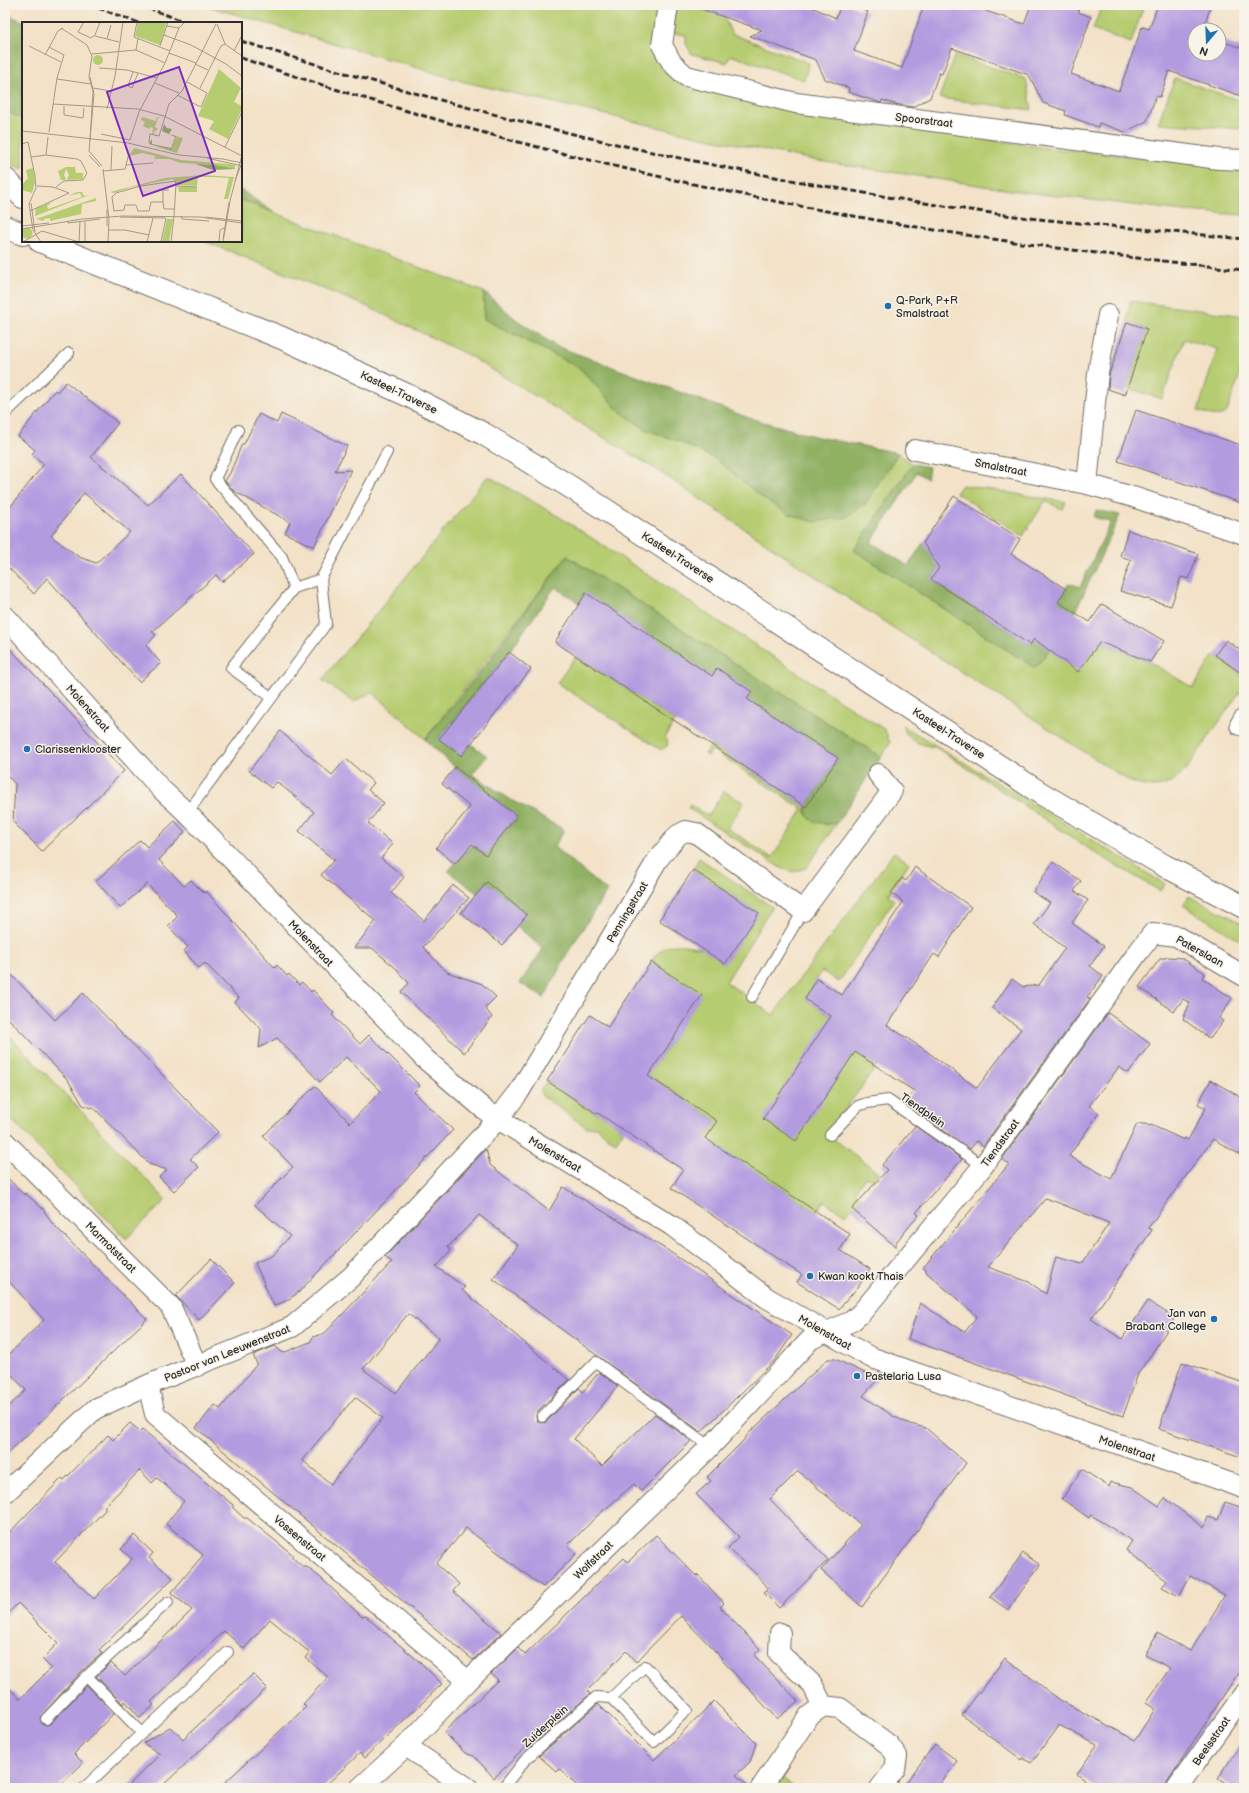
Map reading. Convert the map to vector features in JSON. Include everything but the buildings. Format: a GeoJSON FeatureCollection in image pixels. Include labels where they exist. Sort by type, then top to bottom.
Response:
{"type":"FeatureCollection","features":[{"type":"Feature","properties":{"kind":"main road"},"geometry":{"type":"LineString","coordinates":[[5,179],[22,196]]}},
{"type":"Feature","properties":{"kind":"main road"},"geometry":{"type":"LineString","coordinates":[[5,226],[22,234]]}},
{"type":"Feature","properties":{"kind":"main road","name":"Kasteel-Traverse"},"geometry":{"type":"LineString","coordinates":[[42,242],[282,338],[394,389],[484,434],[578,493],[1042,794],[1159,863],[1244,907]]}},
{"type":"Feature","properties":{"kind":"main road","name":"Kasteel-Traverse"},"geometry":{"type":"LineString","coordinates":[[67,242],[84,259]]}},
{"type":"Feature","properties":{"kind":"street","name":"Spoorstraat"},"geometry":{"type":"LineString","coordinates":[[668,5],[662,45],[672,63],[686,76],[796,104],[1219,159],[1244,160]]}},
{"type":"Feature","properties":{"kind":"street"},"geometry":{"type":"LineString","coordinates":[[1087,484],[1098,373],[1108,315]]}},
{"type":"Feature","properties":{"kind":"street","name":"Smalstraat"},"geometry":{"type":"LineString","coordinates":[[915,450],[1087,484],[1133,497],[1244,534]]}},
{"type":"Feature","properties":{"kind":"street","name":"Molenstraat"},"geometry":{"type":"LineString","coordinates":[[5,616],[162,790],[187,813],[425,1059],[498,1119],[671,1225],[767,1298],[870,1357],[1244,1488]]}},
{"type":"Feature","properties":{"kind":"street"},"geometry":{"type":"LineString","coordinates":[[803,911],[892,791],[878,774]]}},
{"type":"Feature","properties":{"kind":"street","name":"Penningstraat"},"geometry":{"type":"LineString","coordinates":[[498,1119],[524,1085],[658,859],[678,835],[686,832],[696,833],[803,911]]}},
{"type":"Feature","properties":{"kind":"street","name":"Paterslaan"},"geometry":{"type":"LineString","coordinates":[[1154,933],[1176,936],[1244,976]]}},
{"type":"Feature","properties":{"kind":"street","name":"Tiendstraat"},"geometry":{"type":"LineString","coordinates":[[826,1332],[852,1321],[862,1312],[984,1166],[1134,957],[1154,933]]}},
{"type":"Feature","properties":{"kind":"street","name":"Pastoor van Leeuwenstraat"},"geometry":{"type":"LineString","coordinates":[[5,1493],[95,1409],[148,1385],[292,1327],[351,1277],[498,1119]]}},
{"type":"Feature","properties":{"kind":"street","name":"Marmotstraat"},"geometry":{"type":"LineString","coordinates":[[5,1142],[171,1307],[197,1366]]}},
{"type":"Feature","properties":{"kind":"street","name":"Wolfstraat"},"geometry":{"type":"LineString","coordinates":[[360,1788],[406,1746],[468,1680],[710,1447],[811,1339],[826,1332]]}},
{"type":"Feature","properties":{"kind":"street","name":"Vossenstraat"},"geometry":{"type":"LineString","coordinates":[[148,1385],[155,1414],[468,1680]]}},
{"type":"Feature","properties":{"kind":"street"},"geometry":{"type":"LineString","coordinates":[[780,1633],[779,1653],[812,1684],[823,1706]]}},
{"type":"Feature","properties":{"kind":"street","name":"Beelsstraat"},"geometry":{"type":"LineString","coordinates":[[1181,1787],[1244,1694]]}},
{"type":"Feature","properties":{"kind":"street"},"geometry":{"type":"LineString","coordinates":[[761,1788],[809,1716],[823,1706],[840,1708],[889,1744],[897,1756],[894,1769],[880,1788]]}},
{"type":"Feature","properties":{"kind":"street"},"geometry":{"type":"LineString","coordinates":[[406,1746],[468,1788]]}},
{"type":"Feature","properties":{"kind":"lane"},"geometry":{"type":"LineString","coordinates":[[5,414],[69,353]]}},
{"type":"Feature","properties":{"kind":"lane"},"geometry":{"type":"LineString","coordinates":[[238,430],[215,479],[282,557],[294,588]]}},
{"type":"Feature","properties":{"kind":"lane"},"geometry":{"type":"LineString","coordinates":[[187,813],[326,624],[321,579],[387,452]]}},
{"type":"Feature","properties":{"kind":"lane"},"geometry":{"type":"LineString","coordinates":[[271,698],[231,668],[294,588],[321,579]]}},
{"type":"Feature","properties":{"kind":"lane"},"geometry":{"type":"LineString","coordinates":[[752,997],[803,911]]}},
{"type":"Feature","properties":{"kind":"lane","name":"Tiendplein"},"geometry":{"type":"LineString","coordinates":[[830,1135],[858,1106],[888,1100],[984,1166]]}},
{"type":"Feature","properties":{"kind":"lane"},"geometry":{"type":"LineString","coordinates":[[542,1417],[596,1362],[710,1447]]}},
{"type":"Feature","properties":{"kind":"lane"},"geometry":{"type":"LineString","coordinates":[[46,1719],[87,1676],[168,1602]]}},
{"type":"Feature","properties":{"kind":"lane"},"geometry":{"type":"LineString","coordinates":[[84,1788],[228,1652]]}},
{"type":"Feature","properties":{"kind":"lane"},"geometry":{"type":"LineString","coordinates":[[644,1666],[687,1710],[654,1742],[611,1698],[644,1666]]}},
{"type":"Feature","properties":{"kind":"lane"},"geometry":{"type":"LineString","coordinates":[[87,1676],[142,1733]]}},
{"type":"Feature","properties":{"kind":"lane","name":"Zuiderplein"},"geometry":{"type":"LineString","coordinates":[[503,1788],[525,1760],[596,1697],[611,1698]]}},
{"type":"Feature","properties":{"kind":"green space"},"geometry":{"type":"Polygon","coordinates":[[[204,5],[658,5],[658,42],[662,62],[676,78],[694,92],[696,88],[833,116],[1039,147],[1211,165],[1244,167],[1244,215],[1184,211],[1024,192],[818,161],[688,134],[465,82],[204,5]]]}},
{"type":"Feature","properties":{"kind":"green space"},"geometry":{"type":"Polygon","coordinates":[[[676,5],[718,5],[732,34],[809,63],[804,80],[730,55],[727,63],[692,54],[686,44],[686,35],[669,33],[676,5]]]}},
{"type":"Feature","properties":{"kind":"green space"},"geometry":{"type":"Polygon","coordinates":[[[1102,5],[1144,5],[1131,43],[1093,29],[1102,5]]]}},
{"type":"Feature","properties":{"kind":"green space"},"geometry":{"type":"Polygon","coordinates":[[[5,14],[25,22],[22,22],[22,119],[5,111],[5,14]]]}},
{"type":"Feature","properties":{"kind":"green space"},"geometry":{"type":"Polygon","coordinates":[[[955,55],[1026,79],[1032,110],[939,98],[955,55]]]}},
{"type":"Feature","properties":{"kind":"green space"},"geometry":{"type":"Polygon","coordinates":[[[1175,78],[1244,102],[1244,129],[1158,123],[1175,78]]]}},
{"type":"Feature","properties":{"kind":"green space"},"geometry":{"type":"Polygon","coordinates":[[[5,111],[22,119],[22,169],[5,162],[5,111]]]}},
{"type":"Feature","properties":{"kind":"green space"},"geometry":{"type":"Polygon","coordinates":[[[242,191],[273,212],[242,200],[242,191]]]}},
{"type":"Feature","properties":{"kind":"green space"},"geometry":{"type":"Polygon","coordinates":[[[242,200],[484,292],[484,319],[580,368],[618,410],[647,430],[681,442],[716,459],[764,499],[865,504],[898,453],[913,464],[854,550],[1035,668],[1049,650],[1100,642],[1150,662],[1193,688],[1214,655],[1244,676],[1244,686],[1186,770],[1173,781],[1153,787],[1129,781],[834,589],[657,470],[468,355],[366,306],[206,242],[242,242],[242,200]]]}},
{"type":"Feature","properties":{"kind":"green space"},"geometry":{"type":"Polygon","coordinates":[[[484,292],[517,320],[556,346],[749,418],[818,437],[898,453],[865,504],[847,517],[814,522],[789,514],[764,499],[716,459],[681,442],[647,430],[618,410],[580,368],[484,319],[484,292]]]}},
{"type":"Feature","properties":{"kind":"green space"},"geometry":{"type":"Polygon","coordinates":[[[1130,301],[1244,316],[1244,362],[1227,412],[1217,416],[1198,411],[1217,349],[1184,339],[1162,399],[1127,388],[1147,329],[1127,322],[1130,301]]]}},
{"type":"Feature","properties":{"kind":"green space"},"geometry":{"type":"Polygon","coordinates":[[[913,464],[929,467],[927,479],[917,472],[871,542],[908,566],[923,543],[946,557],[931,580],[1030,645],[1069,583],[1080,587],[1111,522],[1094,517],[1096,510],[1120,515],[1071,621],[1035,668],[854,550],[913,464]]]}},
{"type":"Feature","properties":{"kind":"green space"},"geometry":{"type":"Polygon","coordinates":[[[488,476],[558,516],[885,730],[890,743],[881,757],[567,556],[425,739],[372,692],[354,702],[322,680],[488,476]]]}},
{"type":"Feature","properties":{"kind":"green space"},"geometry":{"type":"Polygon","coordinates":[[[962,485],[1066,502],[1062,509],[1045,501],[1023,536],[956,493],[962,485]]]}},
{"type":"Feature","properties":{"kind":"green space"},"geometry":{"type":"Polygon","coordinates":[[[567,556],[881,757],[837,823],[821,823],[812,820],[807,813],[806,807],[838,758],[747,699],[752,692],[717,669],[712,676],[587,594],[580,604],[555,587],[509,652],[439,738],[461,756],[471,744],[487,756],[472,774],[511,800],[564,830],[554,847],[607,891],[568,952],[544,998],[520,983],[543,949],[517,926],[527,915],[487,882],[478,894],[448,871],[473,845],[486,855],[517,816],[455,767],[425,740],[482,669],[567,556]]]}},
{"type":"Feature","properties":{"kind":"green space"},"geometry":{"type":"Polygon","coordinates":[[[576,656],[675,721],[665,737],[668,742],[667,746],[661,750],[557,683],[576,656]]]}},
{"type":"Feature","properties":{"kind":"green space"},"geometry":{"type":"Polygon","coordinates":[[[902,725],[1165,884],[1160,891],[1097,854],[937,748],[916,742],[908,736],[902,725]]]}},
{"type":"Feature","properties":{"kind":"green space"},"geometry":{"type":"Polygon","coordinates":[[[711,745],[806,807],[806,813],[825,825],[837,823],[806,868],[793,872],[779,867],[688,808],[690,805],[708,816],[724,791],[744,803],[727,828],[772,858],[803,809],[712,750],[708,756],[705,754],[711,745]]]}},
{"type":"Feature","properties":{"kind":"green space"},"geometry":{"type":"Polygon","coordinates":[[[894,852],[909,863],[888,895],[894,900],[839,982],[822,971],[805,999],[849,1028],[877,1066],[827,1134],[879,1173],[872,1180],[867,1176],[854,1192],[862,1198],[845,1215],[824,1201],[817,1212],[705,1139],[717,1121],[651,1077],[618,1126],[623,1131],[616,1142],[605,1135],[597,1127],[586,1127],[542,1096],[541,1089],[547,1081],[597,1114],[640,1049],[658,1061],[701,995],[651,962],[656,955],[661,950],[673,945],[687,945],[702,948],[758,913],[693,870],[699,858],[772,907],[726,982],[773,1015],[894,852]]]}},
{"type":"Feature","properties":{"kind":"green space"},"geometry":{"type":"Polygon","coordinates":[[[1189,896],[1244,924],[1244,943],[1183,905],[1189,896]]]}},
{"type":"Feature","properties":{"kind":"green space"},"geometry":{"type":"Polygon","coordinates":[[[5,1031],[166,1200],[126,1239],[5,1113],[5,1031]]]}},
{"type":"Feature","properties":{"kind":"green space"},"geometry":{"type":"Polygon","coordinates":[[[781,1778],[795,1788],[773,1788],[781,1778]]]}},
{"type":"Feature","properties":{"kind":"railway"},"geometry":{"type":"LineString","coordinates":[[90,5],[136,22]]}},
{"type":"Feature","properties":{"kind":"railway"},"geometry":{"type":"LineString","coordinates":[[140,5],[185,22]]}},
{"type":"Feature","properties":{"kind":"railway"},"geometry":{"type":"LineString","coordinates":[[242,41],[387,85],[533,124],[606,142],[755,173],[882,196],[987,212],[1039,219],[1244,239]]}},
{"type":"Feature","properties":{"kind":"railway"},"geometry":{"type":"LineString","coordinates":[[242,58],[406,111],[489,134],[573,156],[741,194],[826,211],[994,239],[1119,256],[1244,270]]}},
{"type":"Feature","properties":{"kind":"place","name":"Q-Park, P+R Smalstraat"},"geometry":{"type":"Point","coordinates":[888,306]}},
{"type":"Feature","properties":{"kind":"place","name":"Clarissenklooster"},"geometry":{"type":"Point","coordinates":[27,749]}},
{"type":"Feature","properties":{"kind":"place","name":"Kwan kookt Thais"},"geometry":{"type":"Point","coordinates":[810,1276]}},
{"type":"Feature","properties":{"kind":"place","name":"Jan van Brabant College"},"geometry":{"type":"Point","coordinates":[1214,1319]}},
{"type":"Feature","properties":{"kind":"place","name":"Pastelaria Lusa"},"geometry":{"type":"Point","coordinates":[857,1376]}}]}
